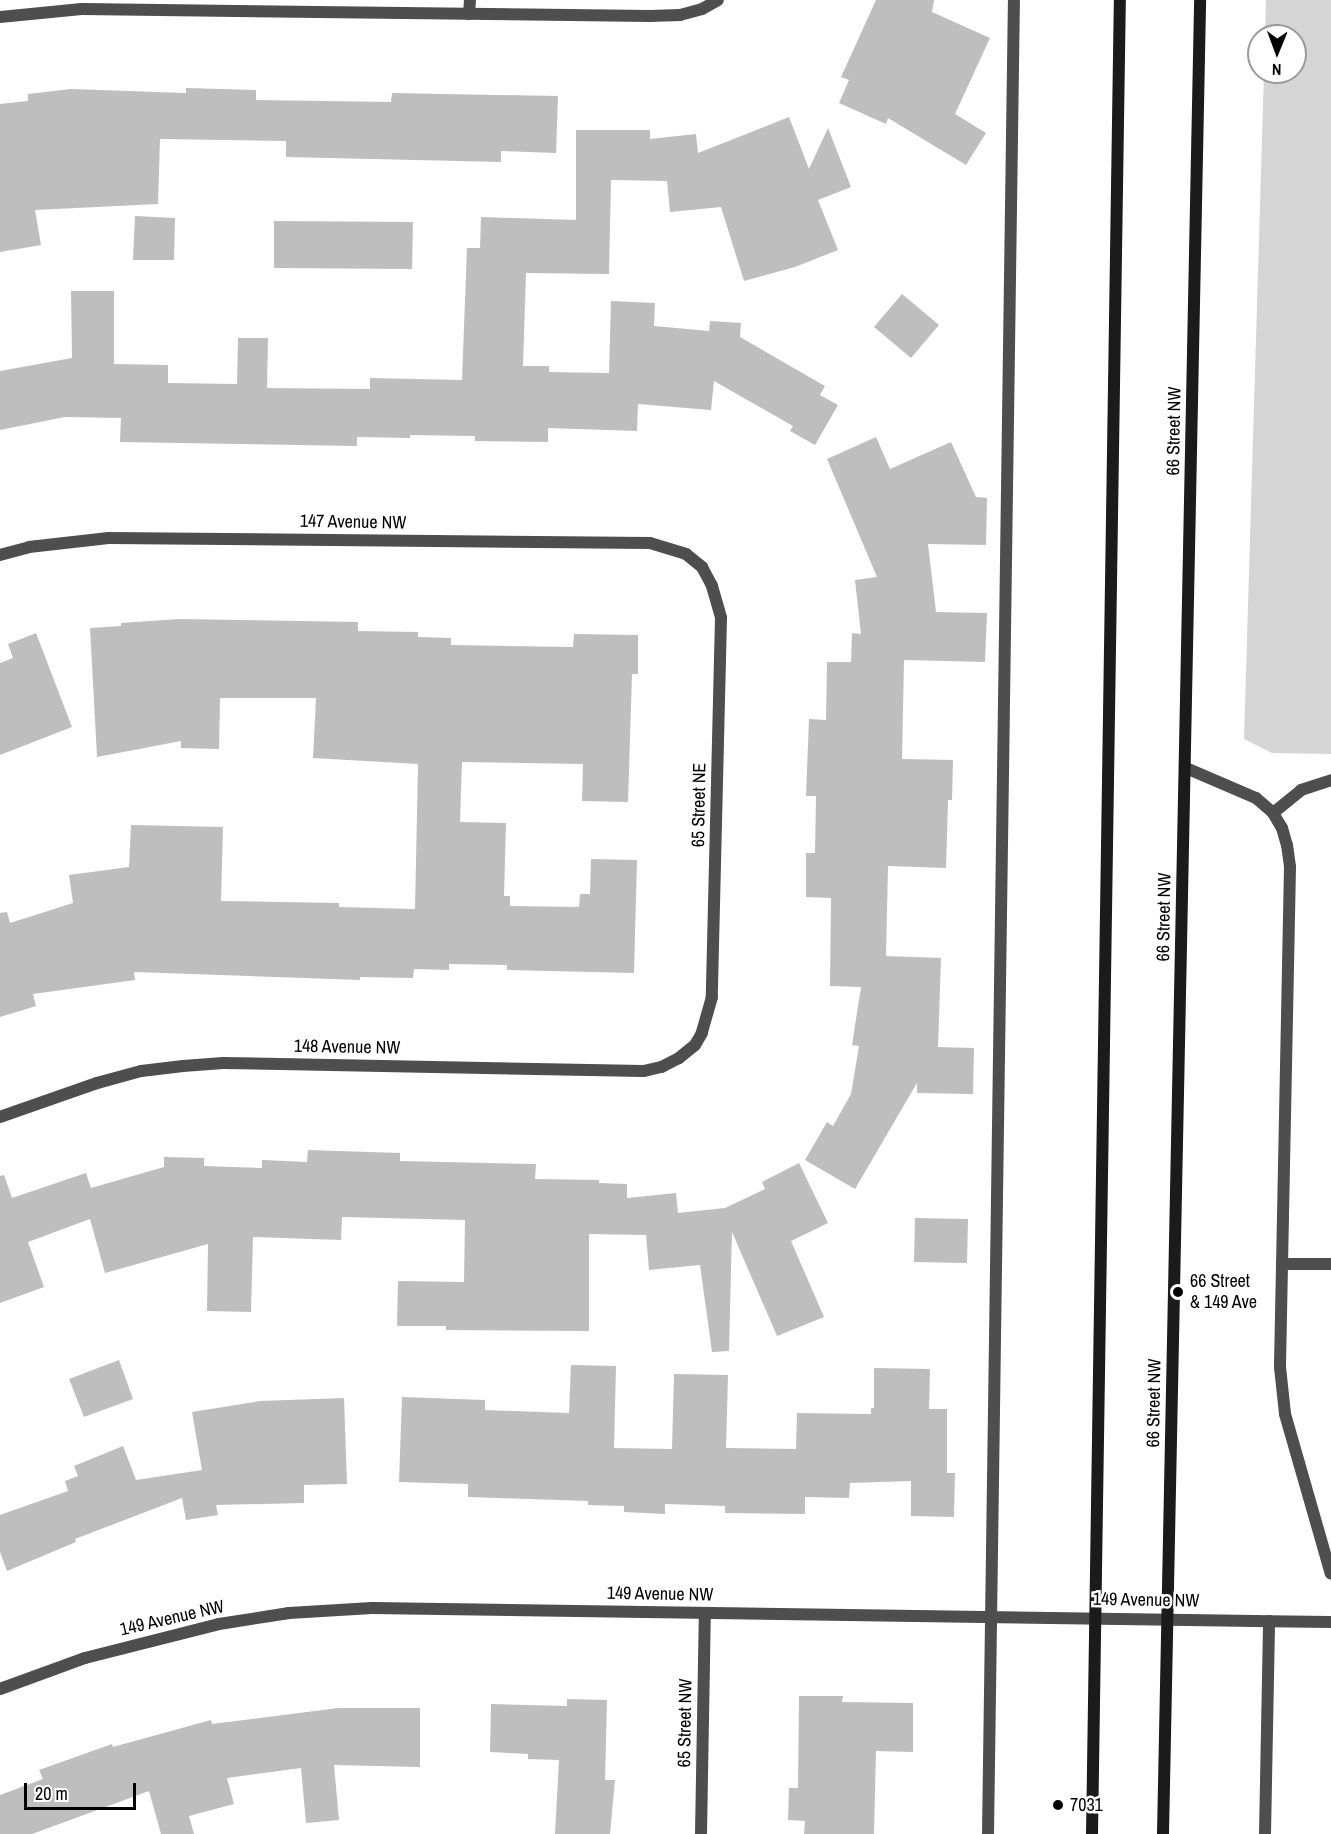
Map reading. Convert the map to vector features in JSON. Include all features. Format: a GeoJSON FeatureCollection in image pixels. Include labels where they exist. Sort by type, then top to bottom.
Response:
{"type":"FeatureCollection","features":[{"type":"Feature","properties":{"kind":"main road"},"geometry":{"type":"LineString","coordinates":[[1092,1834],[1120,0]]}},
{"type":"Feature","properties":{"kind":"main road","name":"66 Street NW"},"geometry":{"type":"LineString","coordinates":[[1163,1834],[1200,0]]}},
{"type":"Feature","properties":{"kind":"street"},"geometry":{"type":"LineString","coordinates":[[470,0],[470,14]]}},
{"type":"Feature","properties":{"kind":"street"},"geometry":{"type":"LineString","coordinates":[[0,17],[82,9],[195,5],[470,14],[680,15],[702,9],[718,0]]}},
{"type":"Feature","properties":{"kind":"street"},"geometry":{"type":"LineString","coordinates":[[988,1834],[993,1617],[1014,0]]}},
{"type":"Feature","properties":{"kind":"street","name":"147 Avenue NW"},"geometry":{"type":"LineString","coordinates":[[0,555],[38,546],[108,538],[650,543],[686,554],[702,567]]}},
{"type":"Feature","properties":{"kind":"street","name":"65 Street NE"},"geometry":{"type":"LineString","coordinates":[[695,1045],[708,1018],[712,997],[721,618],[712,586],[702,567]]}},
{"type":"Feature","properties":{"kind":"street"},"geometry":{"type":"LineString","coordinates":[[1186,768],[1256,798],[1273,813],[1282,828],[1290,867],[1282,1264],[1282,1394],[1331,1574]]}},
{"type":"Feature","properties":{"kind":"street"},"geometry":{"type":"LineString","coordinates":[[1273,813],[1301,790],[1331,780]]}},
{"type":"Feature","properties":{"kind":"street","name":"148 Avenue NW"},"geometry":{"type":"LineString","coordinates":[[0,1117],[97,1083],[141,1071],[183,1066],[223,1063],[644,1071],[662,1067],[695,1045]]}},
{"type":"Feature","properties":{"kind":"street"},"geometry":{"type":"LineString","coordinates":[[1282,1264],[1331,1264]]}},
{"type":"Feature","properties":{"kind":"street","name":"149 Avenue NW"},"geometry":{"type":"LineString","coordinates":[[0,1689],[85,1658],[158,1638],[219,1624],[289,1613],[435,1607],[1331,1622]]}},
{"type":"Feature","properties":{"kind":"street","name":"65 Street NW"},"geometry":{"type":"LineString","coordinates":[[701,1834],[705,1613]]}},
{"type":"Feature","properties":{"kind":"street"},"geometry":{"type":"LineString","coordinates":[[1265,1834],[1269,1621]]}},
{"type":"Feature","properties":{"kind":"shaded area"},"geometry":{"type":"Polygon","coordinates":[[[1266,0],[1331,0],[1331,754],[1272,753],[1244,739],[1264,84],[1307,84],[1307,24],[1265,24],[1266,0]]]}},
{"type":"Feature","properties":{"kind":"building"},"geometry":{"type":"Polygon","coordinates":[[[876,0],[934,0],[932,12],[990,38],[955,114],[986,133],[966,165],[888,118],[886,124],[839,103],[849,80],[841,77],[876,0]]]}},
{"type":"Feature","properties":{"kind":"building"},"geometry":{"type":"Polygon","coordinates":[[[186,88],[256,90],[256,100],[391,102],[392,93],[558,96],[556,153],[501,151],[501,162],[286,157],[286,141],[160,139],[158,204],[35,210],[41,245],[0,252],[0,104],[28,101],[28,94],[71,89],[186,93],[186,88]]]}},
{"type":"Feature","properties":{"kind":"building"},"geometry":{"type":"Polygon","coordinates":[[[789,117],[809,169],[828,128],[851,187],[818,200],[838,250],[795,267],[744,281],[721,207],[670,212],[667,181],[611,180],[609,274],[526,273],[523,366],[549,366],[549,372],[609,373],[611,301],[655,303],[654,326],[709,331],[710,321],[741,323],[740,337],[825,386],[820,395],[838,405],[815,445],[790,431],[793,426],[714,381],[711,410],[638,404],[637,431],[548,428],[548,442],[475,441],[475,436],[410,435],[410,438],[357,437],[357,446],[120,442],[121,418],[65,417],[0,430],[0,371],[72,358],[71,291],[114,291],[114,364],[168,365],[168,383],[237,384],[238,338],[268,338],[267,388],[370,389],[370,378],[462,380],[467,248],[480,248],[481,217],[576,220],[576,130],[650,130],[650,139],[696,134],[698,153],[789,117]]]}},
{"type":"Feature","properties":{"kind":"building"},"geometry":{"type":"Polygon","coordinates":[[[135,216],[175,218],[174,260],[133,260],[135,216]]]}},
{"type":"Feature","properties":{"kind":"building"},"geometry":{"type":"Polygon","coordinates":[[[274,221],[413,222],[412,269],[274,268],[274,221]]]}},
{"type":"Feature","properties":{"kind":"building"},"geometry":{"type":"Polygon","coordinates":[[[902,294],[939,325],[911,358],[874,327],[902,294]]]}},
{"type":"Feature","properties":{"kind":"building"},"geometry":{"type":"Polygon","coordinates":[[[876,437],[890,469],[951,442],[976,497],[987,498],[986,545],[928,544],[936,612],[987,613],[985,662],[904,660],[902,759],[953,760],[952,800],[948,800],[946,868],[888,866],[886,956],[941,958],[938,1047],[974,1048],[973,1094],[917,1093],[917,1083],[855,1189],[805,1160],[827,1122],[833,1126],[851,1094],[859,1046],[852,1045],[861,987],[830,986],[831,898],[806,897],[806,853],[815,853],[816,796],[806,796],[809,719],[826,720],[827,662],[851,662],[852,633],[861,634],[855,580],[877,577],[827,459],[876,437]]]}},
{"type":"Feature","properties":{"kind":"building"},"geometry":{"type":"Polygon","coordinates":[[[179,619],[358,622],[358,631],[418,632],[418,637],[451,638],[451,645],[573,647],[574,634],[638,635],[638,674],[632,674],[628,802],[582,801],[583,764],[462,762],[460,822],[506,823],[504,896],[510,896],[510,906],[579,907],[580,894],[590,894],[591,859],[637,860],[634,973],[507,970],[507,965],[449,964],[449,970],[414,969],[413,978],[360,977],[360,980],[134,972],[135,980],[33,994],[36,1006],[0,1017],[0,913],[7,912],[10,923],[73,903],[69,875],[129,867],[131,825],[223,827],[221,901],[339,903],[339,907],[415,909],[418,764],[313,758],[316,698],[220,698],[219,749],[181,748],[181,741],[97,757],[90,628],[121,626],[121,623],[179,619]]]}},
{"type":"Feature","properties":{"kind":"building"},"geometry":{"type":"Polygon","coordinates":[[[36,633],[72,727],[0,755],[0,663],[13,658],[8,644],[36,633]]]}},
{"type":"Feature","properties":{"kind":"building"},"geometry":{"type":"Polygon","coordinates":[[[308,1150],[400,1153],[400,1161],[536,1164],[535,1179],[599,1180],[599,1183],[627,1184],[627,1198],[676,1193],[678,1213],[725,1208],[765,1189],[762,1182],[799,1163],[828,1223],[791,1241],[824,1317],[777,1336],[732,1232],[729,1351],[712,1352],[700,1265],[649,1270],[646,1235],[589,1234],[589,1331],[446,1330],[446,1326],[397,1326],[398,1281],[464,1282],[465,1220],[342,1217],[341,1240],[253,1237],[251,1312],[207,1311],[208,1244],[105,1273],[90,1219],[28,1242],[44,1287],[0,1303],[0,1176],[4,1175],[12,1198],[86,1173],[91,1188],[164,1167],[164,1157],[204,1158],[204,1166],[262,1168],[262,1160],[307,1162],[308,1150]]]}},
{"type":"Feature","properties":{"kind":"building"},"geometry":{"type":"Polygon","coordinates":[[[915,1218],[968,1219],[967,1263],[914,1262],[915,1218]]]}},
{"type":"Feature","properties":{"kind":"building"},"geometry":{"type":"Polygon","coordinates":[[[119,1360],[133,1399],[84,1417],[69,1379],[119,1360]]]}},
{"type":"Feature","properties":{"kind":"building"},"geometry":{"type":"Polygon","coordinates":[[[571,1365],[616,1366],[614,1448],[672,1449],[674,1374],[728,1375],[726,1448],[796,1449],[797,1413],[871,1414],[871,1408],[874,1408],[874,1368],[930,1369],[929,1409],[947,1409],[947,1473],[955,1473],[954,1517],[911,1516],[911,1481],[850,1483],[849,1498],[805,1497],[805,1514],[725,1513],[725,1506],[665,1504],[665,1514],[624,1512],[624,1506],[588,1505],[588,1501],[468,1497],[468,1484],[399,1482],[402,1397],[485,1400],[485,1410],[569,1413],[571,1365]]]}},
{"type":"Feature","properties":{"kind":"building"},"geometry":{"type":"Polygon","coordinates":[[[344,1398],[347,1484],[304,1485],[304,1503],[216,1505],[218,1515],[186,1520],[182,1498],[75,1539],[76,1542],[7,1571],[0,1552],[0,1515],[68,1491],[65,1481],[78,1476],[74,1466],[123,1446],[136,1480],[202,1470],[192,1412],[260,1401],[344,1398]]]}},
{"type":"Feature","properties":{"kind":"building"},"geometry":{"type":"Polygon","coordinates":[[[799,1696],[843,1696],[842,1702],[913,1703],[913,1752],[876,1751],[874,1834],[804,1834],[805,1821],[788,1820],[789,1788],[798,1788],[799,1696]]]}},
{"type":"Feature","properties":{"kind":"building"},"geometry":{"type":"Polygon","coordinates":[[[567,1699],[607,1700],[605,1780],[615,1780],[610,1834],[555,1834],[559,1760],[528,1759],[528,1754],[490,1752],[491,1704],[567,1706],[567,1699]]]}},
{"type":"Feature","properties":{"kind":"building"},"geometry":{"type":"Polygon","coordinates":[[[338,1708],[420,1708],[420,1767],[334,1765],[339,1820],[306,1823],[301,1768],[227,1778],[234,1804],[189,1816],[194,1834],[161,1834],[149,1791],[32,1834],[0,1834],[0,1795],[43,1779],[39,1770],[112,1744],[113,1747],[211,1720],[212,1724],[338,1708]]]}},
{"type":"Feature","properties":{"kind":"place","name":"66 Street & 149 Ave"},"geometry":{"type":"Point","coordinates":[1178,1292]}},
{"type":"Feature","properties":{"kind":"place","name":"7031"},"geometry":{"type":"Point","coordinates":[1058,1805]}}]}
